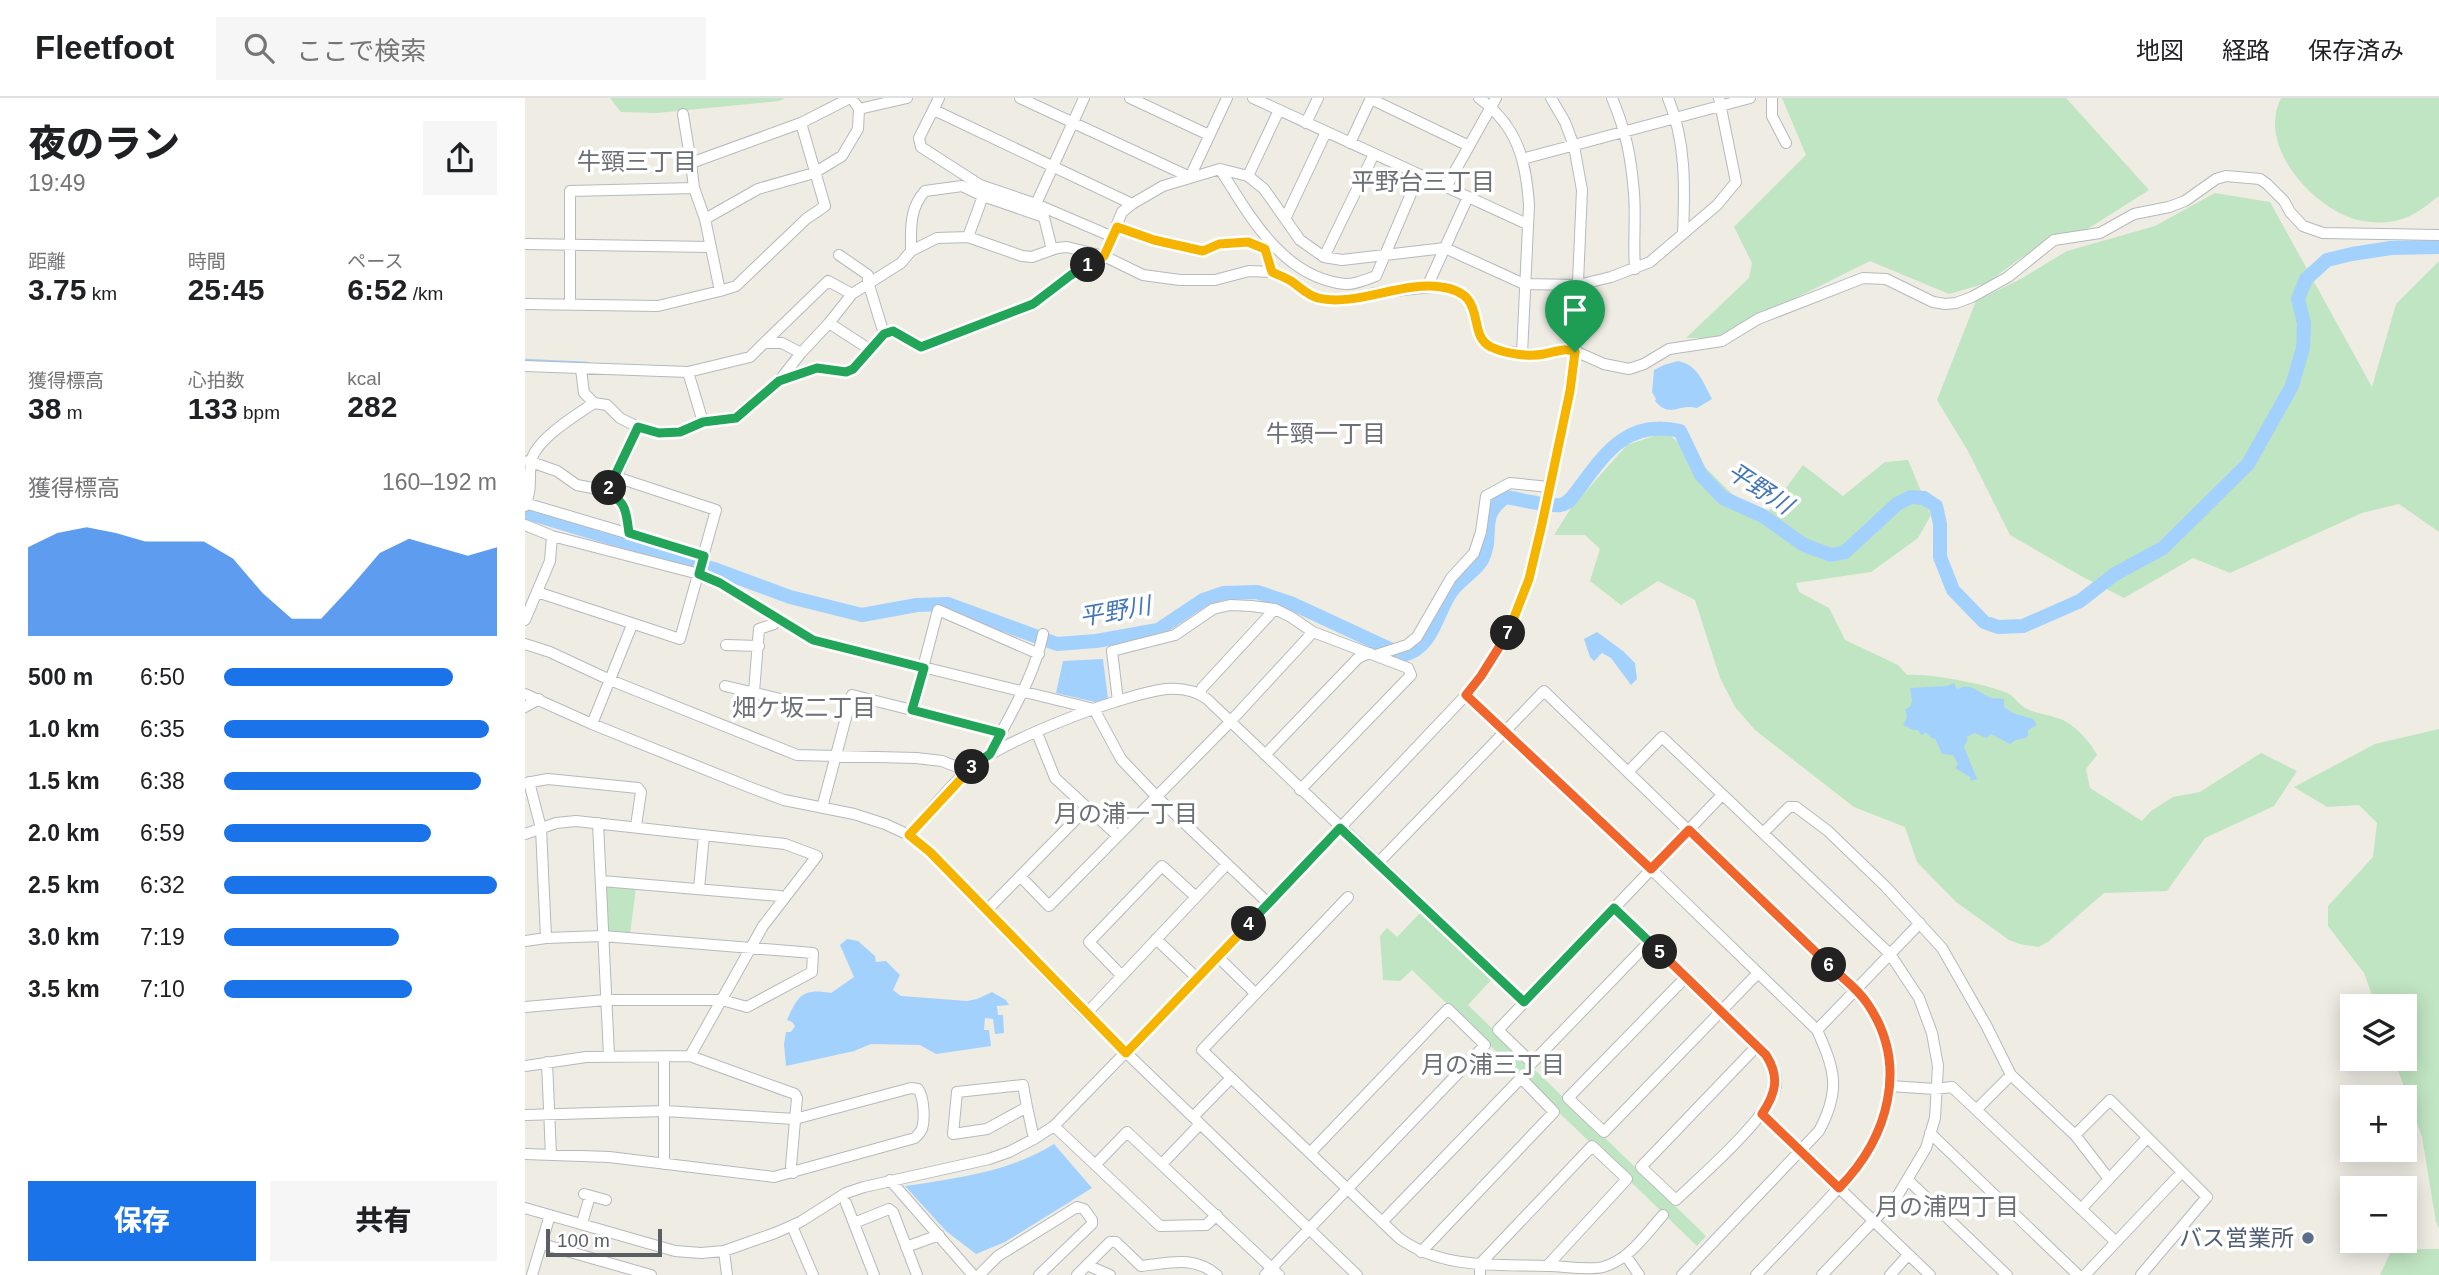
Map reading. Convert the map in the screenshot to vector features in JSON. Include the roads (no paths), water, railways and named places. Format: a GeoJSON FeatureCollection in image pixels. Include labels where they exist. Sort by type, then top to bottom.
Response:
{"type":"FeatureCollection","features":[{"type":"Feature","properties":{"kind":"street"},"geometry":{"type":"LineString","coordinates":[[691,163],[801,123],[851,98],[859,109],[858,129],[842,156],[814,173],[758,189],[705,219]]}},
{"type":"Feature","properties":{"kind":"street"},"geometry":{"type":"LineString","coordinates":[[859,109],[907,98]]}},
{"type":"Feature","properties":{"kind":"street"},"geometry":{"type":"LineString","coordinates":[[939,98],[919,138],[921,147],[980,185],[1115,232],[1203,251],[1219,244],[1248,242],[1265,249],[1272,272]]}},
{"type":"Feature","properties":{"kind":"street"},"geometry":{"type":"LineString","coordinates":[[1020,98],[1189,177]]}},
{"type":"Feature","properties":{"kind":"street"},"geometry":{"type":"LineString","coordinates":[[1036,204],[1084,98]]}},
{"type":"Feature","properties":{"kind":"street"},"geometry":{"type":"LineString","coordinates":[[1130,98],[1209,135]]}},
{"type":"Feature","properties":{"kind":"street"},"geometry":{"type":"LineString","coordinates":[[1189,177],[1227,98]]}},
{"type":"Feature","properties":{"kind":"street"},"geometry":{"type":"LineString","coordinates":[[1253,98],[1527,225]]}},
{"type":"Feature","properties":{"kind":"street"},"geometry":{"type":"LineString","coordinates":[[1306,122],[1318,98]]}},
{"type":"Feature","properties":{"kind":"street"},"geometry":{"type":"LineString","coordinates":[[1350,143],[1371,98],[1469,146]]}},
{"type":"Feature","properties":{"kind":"street"},"geometry":{"type":"LineString","coordinates":[[1479,98],[1494,102],[1510,129],[1522,159],[1527,182],[1529,205],[1522,354]]}},
{"type":"Feature","properties":{"kind":"street"},"geometry":{"type":"LineString","coordinates":[[525,1208],[675,1251],[724,1251],[793,1226],[846,1193],[890,1180],[989,1159],[1034,1139],[1054,1126],[1126,1053],[1466,695],[1508,633],[1529,579],[1570,391],[1575,352],[1582,190],[1574,146],[1565,122],[1551,98]]}},
{"type":"Feature","properties":{"kind":"street"},"geometry":{"type":"LineString","coordinates":[[1612,98],[1626,131],[1635,195],[1635,269]]}},
{"type":"Feature","properties":{"kind":"street"},"geometry":{"type":"LineString","coordinates":[[1668,98],[1676,118],[1686,185],[1683,233]]}},
{"type":"Feature","properties":{"kind":"street"},"geometry":{"type":"LineString","coordinates":[[1522,159],[1676,118],[1721,102],[1750,98]]}},
{"type":"Feature","properties":{"kind":"street"},"geometry":{"type":"LineString","coordinates":[[1772,98],[1772,116],[1786,143]]}},
{"type":"Feature","properties":{"kind":"street"},"geometry":{"type":"LineString","coordinates":[[1446,187],[1494,102]]}},
{"type":"Feature","properties":{"kind":"street"},"geometry":{"type":"LineString","coordinates":[[779,381],[817,368],[846,372],[853,369],[884,334],[893,331],[921,347],[1033,304],[1071,275],[1104,256],[1122,212],[1132,204],[1163,187],[1220,169],[1248,176],[1264,189],[1300,240],[1324,257],[1342,260],[1445,248],[1524,284],[1578,285],[1635,269],[1656,258],[1717,205],[1735,182],[1721,102]]}},
{"type":"Feature","properties":{"kind":"street"},"geometry":{"type":"LineString","coordinates":[[934,110],[1132,204]]}},
{"type":"Feature","properties":{"kind":"street"},"geometry":{"type":"LineString","coordinates":[[1248,176],[1279,110]]}},
{"type":"Feature","properties":{"kind":"street"},"geometry":{"type":"LineString","coordinates":[[683,114],[694,188],[705,219],[720,291]]}},
{"type":"Feature","properties":{"kind":"street"},"geometry":{"type":"LineString","coordinates":[[525,304],[657,306],[736,286],[806,219],[825,206],[801,123]]}},
{"type":"Feature","properties":{"kind":"street"},"geometry":{"type":"LineString","coordinates":[[1285,219],[1326,132]]}},
{"type":"Feature","properties":{"kind":"street"},"geometry":{"type":"LineString","coordinates":[[1324,257],[1374,154]]}},
{"type":"Feature","properties":{"kind":"street"},"geometry":{"type":"LineString","coordinates":[[1220,169],[1255,224],[1288,259],[1322,278],[1347,285],[1376,276],[1419,175]]}},
{"type":"Feature","properties":{"kind":"street"},"geometry":{"type":"LineString","coordinates":[[581,369],[584,393],[594,403],[607,405],[619,418],[638,427],[659,433],[680,432],[703,422],[736,418],[779,381],[852,293],[901,263],[911,251],[937,238],[968,237],[1032,257],[1067,247],[1104,256],[1134,272],[1156,279],[1215,280],[1249,271],[1272,272],[1292,281],[1315,298],[1341,301],[1375,293],[1440,286],[1468,298],[1484,342],[1502,351],[1542,355],[1568,348],[1614,367],[1636,368],[1669,349],[1722,341],[1758,319],[1863,278],[1886,279],[1933,302],[1957,303],[2008,277],[2053,240],[2101,233],[2134,214],[2185,201],[2216,179],[2226,176],[2251,177],[2267,184],[2298,221],[2310,230],[2323,233],[2439,235]]}},
{"type":"Feature","properties":{"kind":"street"},"geometry":{"type":"LineString","coordinates":[[911,251],[912,211],[925,191],[962,186],[1044,217],[1052,250]]}},
{"type":"Feature","properties":{"kind":"street"},"geometry":{"type":"LineString","coordinates":[[570,304],[570,191],[694,188]]}},
{"type":"Feature","properties":{"kind":"street"},"geometry":{"type":"LineString","coordinates":[[968,237],[983,196]]}},
{"type":"Feature","properties":{"kind":"street"},"geometry":{"type":"LineString","coordinates":[[1427,287],[1468,197]]}},
{"type":"Feature","properties":{"kind":"street"},"geometry":{"type":"LineString","coordinates":[[525,244],[711,247]]}},
{"type":"Feature","properties":{"kind":"street"},"geometry":{"type":"LineString","coordinates":[[839,255],[868,275],[884,334]]}},
{"type":"Feature","properties":{"kind":"street"},"geometry":{"type":"LineString","coordinates":[[525,366],[688,372],[750,357],[828,281],[852,293]]}},
{"type":"Feature","properties":{"kind":"street"},"geometry":{"type":"LineString","coordinates":[[829,323],[869,349]]}},
{"type":"Feature","properties":{"kind":"street"},"geometry":{"type":"LineString","coordinates":[[764,343],[782,343],[801,354]]}},
{"type":"Feature","properties":{"kind":"street"},"geometry":{"type":"LineString","coordinates":[[688,372],[703,422]]}},
{"type":"Feature","properties":{"kind":"street"},"geometry":{"type":"LineString","coordinates":[[594,403],[554,431],[528,461],[532,487],[525,504],[704,556]]}},
{"type":"Feature","properties":{"kind":"street"},"geometry":{"type":"LineString","coordinates":[[608,491],[638,427]]}},
{"type":"Feature","properties":{"kind":"street"},"geometry":{"type":"LineString","coordinates":[[528,461],[557,471],[577,485],[608,491],[619,499],[626,509],[629,533]]}},
{"type":"Feature","properties":{"kind":"street"},"geometry":{"type":"LineString","coordinates":[[537,592],[680,639],[716,510],[616,477]]}},
{"type":"Feature","properties":{"kind":"street"},"geometry":{"type":"LineString","coordinates":[[1265,755],[1357,658],[1407,645],[1417,637],[1451,578],[1474,553],[1481,532],[1486,496],[1510,483],[1549,487]]}},
{"type":"Feature","properties":{"kind":"street"},"geometry":{"type":"LineString","coordinates":[[525,525],[552,536],[699,574],[720,583],[813,640],[1094,709],[1121,759],[1268,904]]}},
{"type":"Feature","properties":{"kind":"street"},"geometry":{"type":"LineString","coordinates":[[525,620],[549,561],[552,536]]}},
{"type":"Feature","properties":{"kind":"street"},"geometry":{"type":"LineString","coordinates":[[1118,701],[1112,651],[1175,635],[1213,609],[1230,605],[1275,609],[1313,632],[1408,668],[1411,675],[1300,790]]}},
{"type":"Feature","properties":{"kind":"street"},"geometry":{"type":"LineString","coordinates":[[1200,694],[1202,688],[1275,609]]}},
{"type":"Feature","properties":{"kind":"street"},"geometry":{"type":"LineString","coordinates":[[912,710],[938,610],[1039,654]]}},
{"type":"Feature","properties":{"kind":"street"},"geometry":{"type":"LineString","coordinates":[[754,692],[759,629],[774,624],[777,618]]}},
{"type":"Feature","properties":{"kind":"street"},"geometry":{"type":"LineString","coordinates":[[592,724],[632,625]]}},
{"type":"Feature","properties":{"kind":"street"},"geometry":{"type":"LineString","coordinates":[[1020,876],[1049,906],[1230,722],[1313,632]]}},
{"type":"Feature","properties":{"kind":"street"},"geometry":{"type":"LineString","coordinates":[[990,754],[1023,693],[1039,654],[1043,634]]}},
{"type":"Feature","properties":{"kind":"street"},"geometry":{"type":"LineString","coordinates":[[525,644],[797,755],[916,758],[942,761],[967,771]]}},
{"type":"Feature","properties":{"kind":"street"},"geometry":{"type":"LineString","coordinates":[[726,646],[759,646]]}},
{"type":"Feature","properties":{"kind":"street"},"geometry":{"type":"LineString","coordinates":[[725,686],[797,703]]}},
{"type":"Feature","properties":{"kind":"street"},"geometry":{"type":"LineString","coordinates":[[909,835],[967,771],[990,754],[1094,709],[1165,689],[1184,689],[1200,694],[1524,1002]]}},
{"type":"Feature","properties":{"kind":"street"},"geometry":{"type":"LineString","coordinates":[[1378,863],[1544,691],[1867,1002],[1889,1054],[1890,1086],[1882,1121],[1867,1155],[1756,1275]]}},
{"type":"Feature","properties":{"kind":"street"},"geometry":{"type":"LineString","coordinates":[[525,694],[592,724],[784,800],[865,817],[909,835],[988,909],[1086,1014],[1357,1275]]}},
{"type":"Feature","properties":{"kind":"street"},"geometry":{"type":"LineString","coordinates":[[822,808],[852,695],[1001,733]]}},
{"type":"Feature","properties":{"kind":"street"},"geometry":{"type":"LineString","coordinates":[[1466,695],[1817,1030],[1832,1063],[1834,1092],[1828,1115],[1819,1131],[1682,1275]]}},
{"type":"Feature","properties":{"kind":"street"},"geometry":{"type":"LineString","coordinates":[[525,707],[539,699]]}},
{"type":"Feature","properties":{"kind":"street"},"geometry":{"type":"LineString","coordinates":[[1037,733],[1055,778],[1118,836]]}},
{"type":"Feature","properties":{"kind":"street"},"geometry":{"type":"LineString","coordinates":[[1629,771],[1662,737],[1890,954],[1912,986],[1926,1017],[1938,1066],[1935,1118],[1926,1148],[1898,1195],[1822,1275]]}},
{"type":"Feature","properties":{"kind":"street"},"geometry":{"type":"LineString","coordinates":[[546,938],[541,828],[527,782],[548,779],[638,789],[641,792],[636,826]]}},
{"type":"Feature","properties":{"kind":"street"},"geometry":{"type":"LineString","coordinates":[[1649,942],[1532,1063],[1498,1030],[1722,795]]}},
{"type":"Feature","properties":{"kind":"street"},"geometry":{"type":"LineString","coordinates":[[1763,833],[1789,807],[1796,807],[1828,831],[1942,948],[2011,1074],[2075,1135],[2109,1179]]}},
{"type":"Feature","properties":{"kind":"street"},"geometry":{"type":"LineString","coordinates":[[988,909],[1087,808]]}},
{"type":"Feature","properties":{"kind":"street"},"geometry":{"type":"LineString","coordinates":[[525,834],[557,822],[576,821],[785,844],[817,856],[751,947],[690,1056]]}},
{"type":"Feature","properties":{"kind":"street"},"geometry":{"type":"LineString","coordinates":[[598,823],[609,1056]]}},
{"type":"Feature","properties":{"kind":"street"},"geometry":{"type":"LineString","coordinates":[[699,889],[704,835]]}},
{"type":"Feature","properties":{"kind":"street"},"geometry":{"type":"LineString","coordinates":[[1086,1014],[1227,864]]}},
{"type":"Feature","properties":{"kind":"street"},"geometry":{"type":"LineString","coordinates":[[1122,976],[1089,942],[1162,866],[1196,897]]}},
{"type":"Feature","properties":{"kind":"street"},"geometry":{"type":"LineString","coordinates":[[601,881],[780,896],[784,899]]}},
{"type":"Feature","properties":{"kind":"street"},"geometry":{"type":"LineString","coordinates":[[1348,897],[1202,1050],[1399,1238],[1421,1252],[1480,1270],[1548,1265],[1602,1267],[1626,1256],[1663,1215]]}},
{"type":"Feature","properties":{"kind":"street"},"geometry":{"type":"LineString","coordinates":[[1614,908],[1686,977],[1757,1046],[1766,1055],[1776,1075],[1774,1095],[1762,1114],[1676,1200],[1641,1167],[1757,1046]]}},
{"type":"Feature","properties":{"kind":"street"},"geometry":{"type":"LineString","coordinates":[[1817,1030],[1920,923]]}},
{"type":"Feature","properties":{"kind":"street"},"geometry":{"type":"LineString","coordinates":[[525,941],[603,936],[813,953],[812,972],[747,1007],[722,1000],[606,1000],[525,1007]]}},
{"type":"Feature","properties":{"kind":"street"},"geometry":{"type":"LineString","coordinates":[[1156,939],[1197,978]]}},
{"type":"Feature","properties":{"kind":"street"},"geometry":{"type":"LineString","coordinates":[[1218,957],[1255,993]]}},
{"type":"Feature","properties":{"kind":"street"},"geometry":{"type":"LineString","coordinates":[[1686,977],[1568,1098],[1604,1132],[1758,973]]}},
{"type":"Feature","properties":{"kind":"street"},"geometry":{"type":"LineString","coordinates":[[1095,1165],[1128,1132],[1217,1215],[1272,1273],[1308,1228],[1485,1045],[1448,1009],[1310,1153]]}},
{"type":"Feature","properties":{"kind":"street"},"geometry":{"type":"LineString","coordinates":[[525,1066],[609,1056],[690,1056],[795,1094],[797,1098],[791,1166],[793,1173]]}},
{"type":"Feature","properties":{"kind":"street"},"geometry":{"type":"LineString","coordinates":[[664,1058],[664,1164]]}},
{"type":"Feature","properties":{"kind":"street"},"geometry":{"type":"LineString","coordinates":[[547,1062],[551,1155]]}},
{"type":"Feature","properties":{"kind":"street"},"geometry":{"type":"LineString","coordinates":[[1977,1109],[2011,1074]]}},
{"type":"Feature","properties":{"kind":"street"},"geometry":{"type":"LineString","coordinates":[[1163,1163],[1231,1078]]}},
{"type":"Feature","properties":{"kind":"street"},"geometry":{"type":"LineString","coordinates":[[1382,1222],[1521,1078],[1555,1112],[1421,1252]]}},
{"type":"Feature","properties":{"kind":"street"},"geometry":{"type":"LineString","coordinates":[[1027,1107],[987,1129],[953,1134],[957,1092],[1023,1085],[1034,1139]]}},
{"type":"Feature","properties":{"kind":"street"},"geometry":{"type":"LineString","coordinates":[[1890,1086],[1935,1089],[1952,1087],[2116,1242]]}},
{"type":"Feature","properties":{"kind":"street"},"geometry":{"type":"LineString","coordinates":[[525,1115],[665,1111],[795,1119],[911,1088],[922,1093],[922,1130],[915,1138],[774,1177],[609,1157],[525,1154]]}},
{"type":"Feature","properties":{"kind":"street"},"geometry":{"type":"LineString","coordinates":[[2075,1135],[2110,1100],[2207,1197],[2145,1274]]}},
{"type":"Feature","properties":{"kind":"street"},"geometry":{"type":"LineString","coordinates":[[1762,1114],[1930,1275]]}},
{"type":"Feature","properties":{"kind":"street"},"geometry":{"type":"LineString","coordinates":[[1054,1126],[1160,1226],[1206,1225],[1217,1215]]}},
{"type":"Feature","properties":{"kind":"street"},"geometry":{"type":"LineString","coordinates":[[1930,1133],[2078,1275]]}},
{"type":"Feature","properties":{"kind":"street"},"geometry":{"type":"LineString","coordinates":[[2081,1209],[2147,1138]]}},
{"type":"Feature","properties":{"kind":"street"},"geometry":{"type":"LineString","coordinates":[[1480,1270],[1592,1146],[1627,1179],[1548,1265]]}},
{"type":"Feature","properties":{"kind":"street"},"geometry":{"type":"LineString","coordinates":[[2085,1275],[2182,1172]]}},
{"type":"Feature","properties":{"kind":"street"},"geometry":{"type":"LineString","coordinates":[[890,1180],[973,1275]]}},
{"type":"Feature","properties":{"kind":"street"},"geometry":{"type":"LineString","coordinates":[[1907,1180],[2007,1275]]}},
{"type":"Feature","properties":{"kind":"street"},"geometry":{"type":"LineString","coordinates":[[582,1223],[587,1195],[606,1200]]}},
{"type":"Feature","properties":{"kind":"street"},"geometry":{"type":"LineString","coordinates":[[846,1203],[874,1275]]}},
{"type":"Feature","properties":{"kind":"street"},"geometry":{"type":"LineString","coordinates":[[979,1275],[998,1256],[1077,1207],[1084,1209],[1092,1224],[1039,1275]]}},
{"type":"Feature","properties":{"kind":"street"},"geometry":{"type":"LineString","coordinates":[[854,1223],[889,1209],[893,1212],[917,1275]]}},
{"type":"Feature","properties":{"kind":"street"},"geometry":{"type":"LineString","coordinates":[[531,1268],[542,1244],[550,1215]]}},
{"type":"Feature","properties":{"kind":"street"},"geometry":{"type":"LineString","coordinates":[[793,1226],[813,1275]]}},
{"type":"Feature","properties":{"kind":"street"},"geometry":{"type":"LineString","coordinates":[[907,1247],[939,1235]]}},
{"type":"Feature","properties":{"kind":"street"},"geometry":{"type":"LineString","coordinates":[[1077,1275],[1110,1242],[1116,1242],[1141,1266],[1197,1262],[1217,1275]]}},
{"type":"Feature","properties":{"kind":"street"},"geometry":{"type":"LineString","coordinates":[[542,1244],[651,1275]]}},
{"type":"Feature","properties":{"kind":"street"},"geometry":{"type":"LineString","coordinates":[[724,1251],[727,1275]]}},
{"type":"Feature","properties":{"kind":"street"},"geometry":{"type":"LineString","coordinates":[[1889,1275],[1909,1255]]}},
{"type":"Feature","properties":{"kind":"street"},"geometry":{"type":"LineString","coordinates":[[1626,1256],[1639,1275]]}},
{"type":"Feature","properties":{"kind":"street"},"geometry":{"type":"LineString","coordinates":[[1087,1265],[1110,1275]]}},
{"type":"Feature","properties":{"kind":"water"},"geometry":{"type":"Polygon","coordinates":[[[1678,361],[1695,370],[1712,399],[1697,408],[1670,410],[1655,401],[1652,392],[1654,370],[1678,361]]]}},
{"type":"Feature","properties":{"kind":"water"},"geometry":{"type":"Polygon","coordinates":[[[1597,632],[1635,663],[1637,679],[1631,685],[1611,658],[1602,653],[1594,661],[1590,657],[1584,639],[1597,632]]]}},
{"type":"Feature","properties":{"kind":"water"},"geometry":{"type":"Polygon","coordinates":[[[1103,659],[1108,699],[1095,702],[1056,693],[1063,661],[1103,659]]]}},
{"type":"Feature","properties":{"kind":"water"},"geometry":{"type":"Polygon","coordinates":[[[1954,683],[1957,689],[1967,687],[1992,698],[2004,699],[2004,707],[2013,713],[2033,719],[2037,725],[2028,730],[2026,738],[2010,744],[1991,734],[1986,738],[1975,733],[1966,737],[1968,739],[1964,747],[1977,779],[1971,781],[1970,777],[1955,768],[1958,764],[1953,755],[1942,754],[1935,738],[1926,733],[1921,735],[1918,730],[1903,725],[1907,717],[1905,709],[1910,707],[1912,701],[1910,688],[1947,686],[1954,683]]]}},
{"type":"Feature","properties":{"kind":"water"},"geometry":{"type":"Polygon","coordinates":[[[847,939],[858,941],[875,956],[876,962],[886,961],[900,975],[893,990],[901,996],[967,1001],[992,992],[1006,1000],[1009,1005],[997,1006],[998,1015],[1003,1015],[1004,1033],[995,1034],[993,1019],[985,1018],[984,1030],[989,1030],[991,1046],[936,1054],[920,1045],[871,1044],[854,1051],[786,1066],[786,1032],[791,1032],[795,1026],[787,1020],[798,999],[808,993],[831,993],[854,977],[840,945],[847,939]]]}},
{"type":"Feature","properties":{"kind":"water"},"geometry":{"type":"Polygon","coordinates":[[[1054,1144],[1092,1188],[1005,1242],[976,1254],[946,1231],[905,1186],[963,1177],[1001,1167],[1037,1154],[1054,1144]]]}},
{"type":"Feature","properties":{"kind":"waterway","name":"平野川"},"geometry":{"type":"LineString","coordinates":[[525,512],[717,570],[790,597],[862,615],[917,605],[948,604],[1057,644],[1096,641],[1158,630],[1203,600],[1223,593],[1257,592],[1293,604],[1403,655],[1413,651],[1427,638],[1451,592],[1482,560],[1486,551],[1489,518],[1497,504],[1506,497],[1549,505],[1567,503],[1600,461],[1621,441],[1647,429],[1662,428],[1680,431],[1701,475],[1723,498],[1763,516],[1804,545],[1831,555],[1845,552],[1897,504],[1911,497],[1924,498],[1936,506],[1940,524],[1940,557],[1953,590],[1984,622],[1998,627],[2023,626],[2080,601],[2115,574],[2163,548],[2248,464],[2292,386],[2303,348],[2304,323],[2298,299],[2306,279],[2327,260],[2391,248],[2439,247]]}},
{"type":"Feature","properties":{"kind":"waterway"},"geometry":{"type":"LineString","coordinates":[[525,360],[588,363]]}},
{"type":"Feature","properties":{"kind":"place","name":"バス営業所"},"geometry":{"type":"Point","coordinates":[2308,1238]}},
{"type":"Feature","properties":{"kind":"district","name":"牛頸三丁目"},"geometry":{"type":"Point","coordinates":[637,161]}},
{"type":"Feature","properties":{"kind":"district","name":"平野台三丁目"},"geometry":{"type":"Point","coordinates":[1423,181]}},
{"type":"Feature","properties":{"kind":"district","name":"牛頸一丁目"},"geometry":{"type":"Point","coordinates":[1326,433]}},
{"type":"Feature","properties":{"kind":"district","name":"畑ケ坂二丁目"},"geometry":{"type":"Point","coordinates":[804,707]}},
{"type":"Feature","properties":{"kind":"district","name":"月の浦一丁目"},"geometry":{"type":"Point","coordinates":[1126,813]}},
{"type":"Feature","properties":{"kind":"district","name":"月の浦三丁目"},"geometry":{"type":"Point","coordinates":[1493,1064]}},
{"type":"Feature","properties":{"kind":"district","name":"月の浦四丁目"},"geometry":{"type":"Point","coordinates":[1947,1206]}}]}
